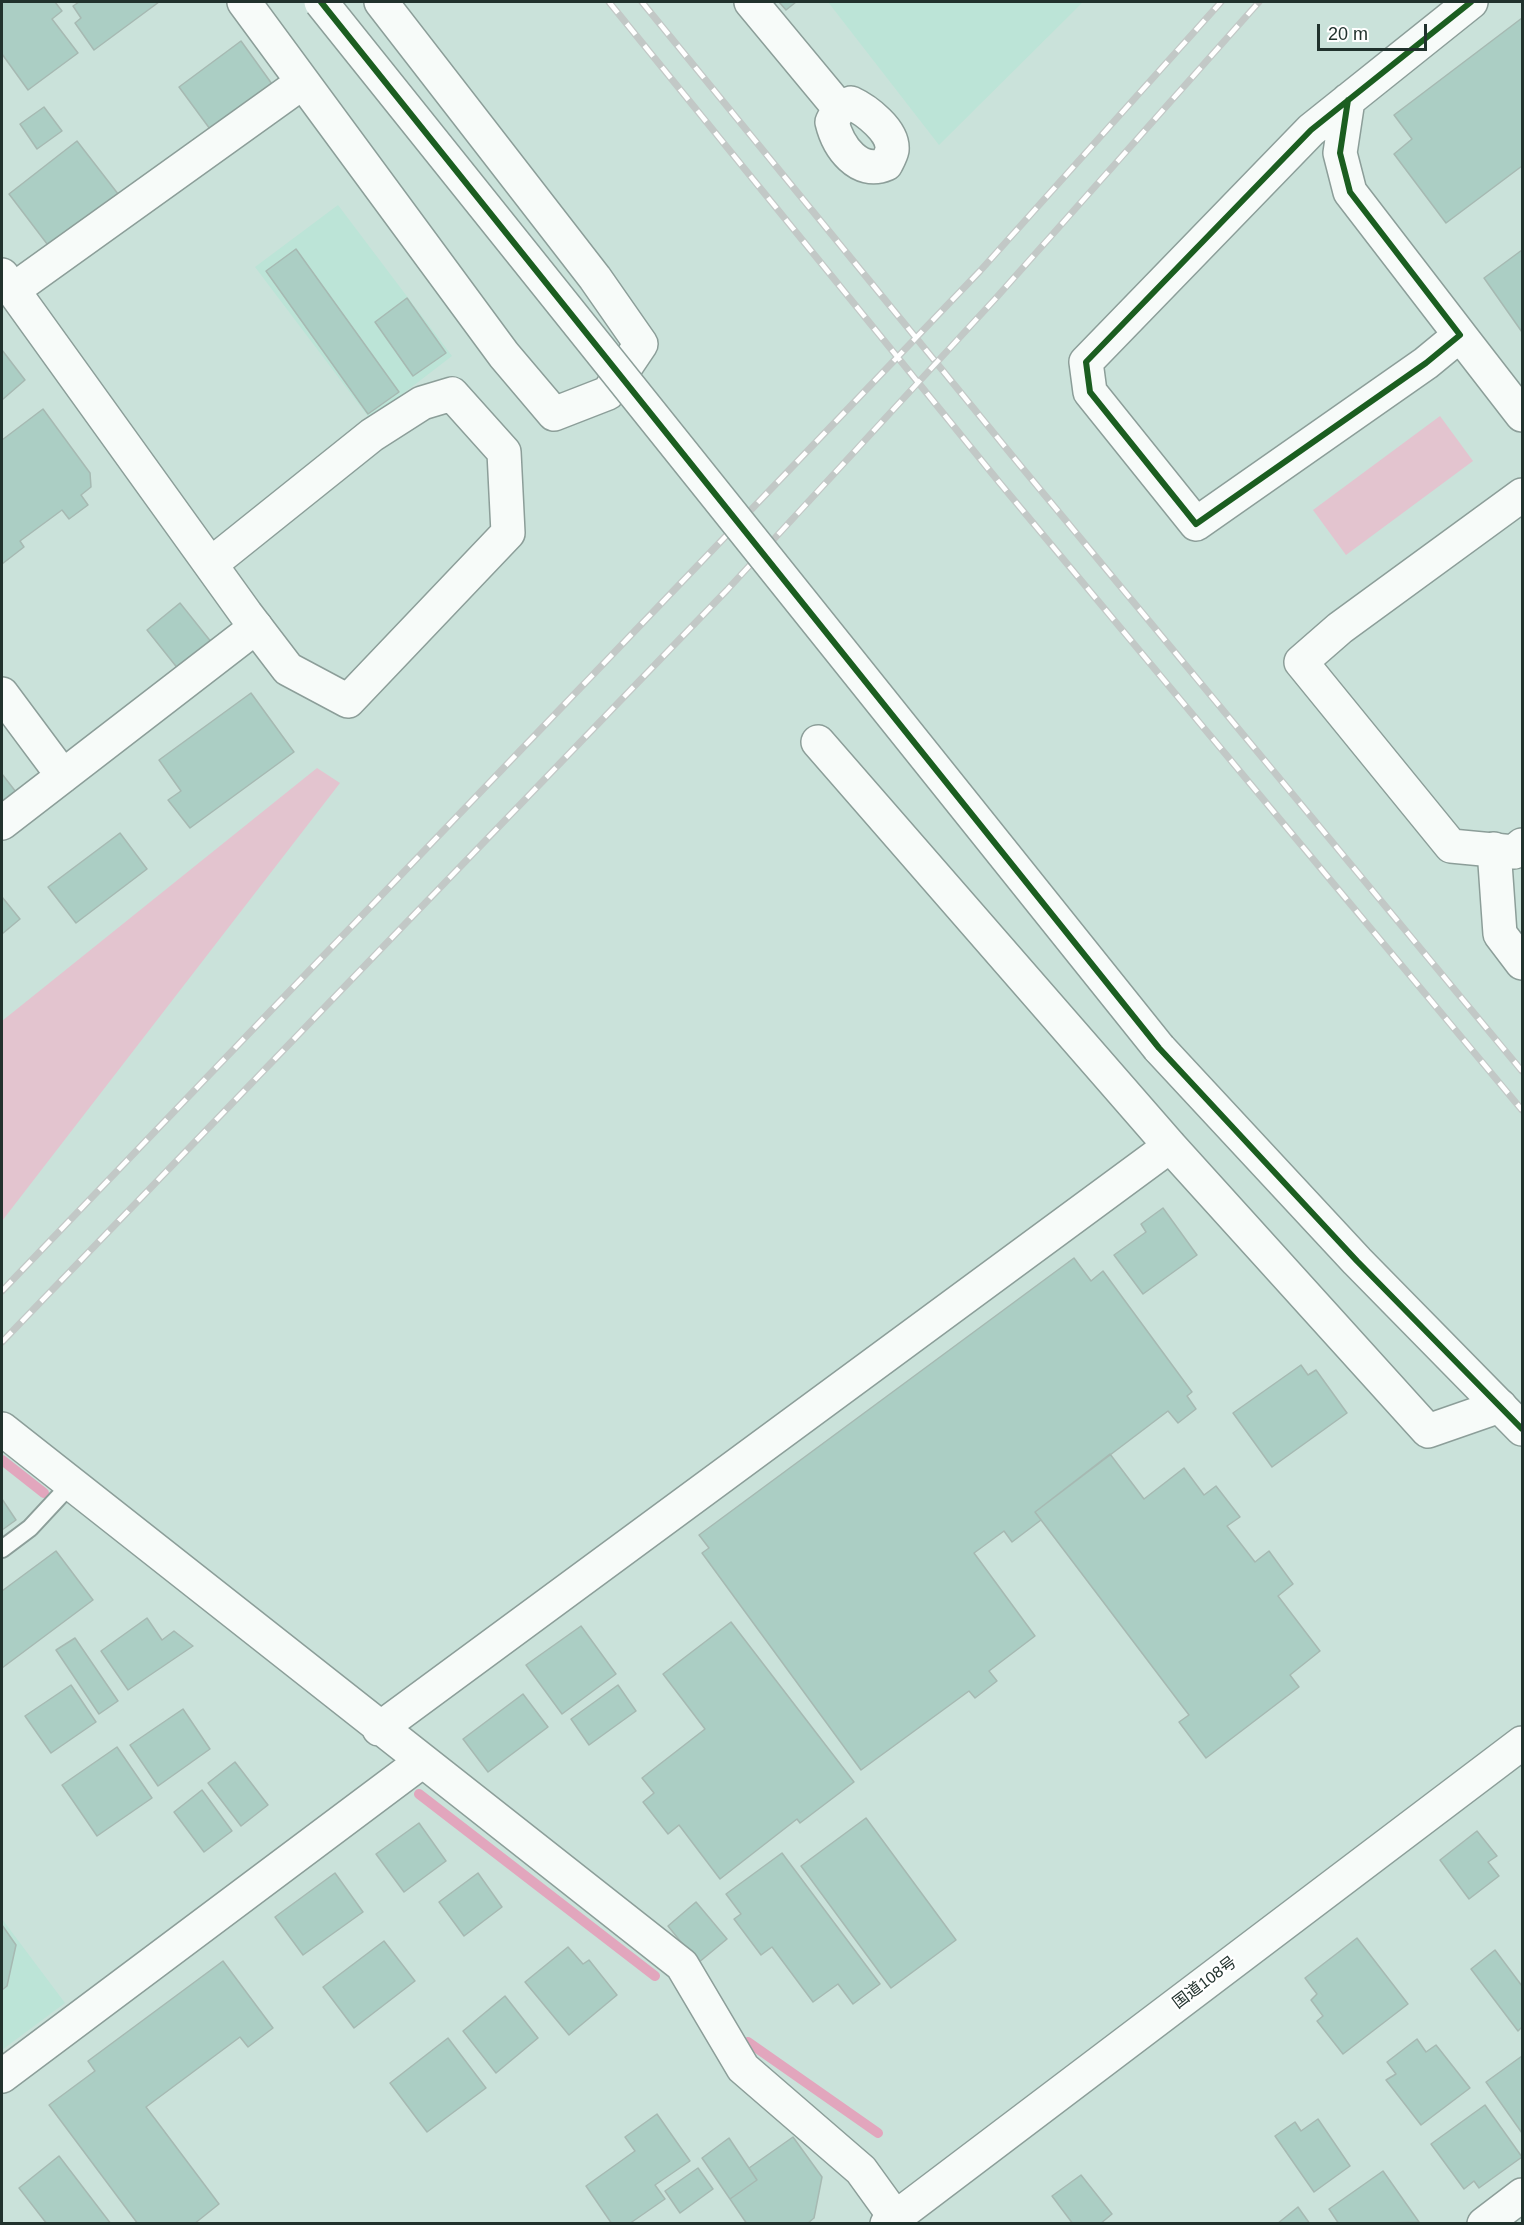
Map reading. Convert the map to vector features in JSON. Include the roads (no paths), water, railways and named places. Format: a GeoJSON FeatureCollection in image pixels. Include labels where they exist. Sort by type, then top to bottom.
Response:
{"type":"FeatureCollection","features":[{"type":"Feature","properties":{"kind":"main road"},"geometry":{"type":"LineString","coordinates":[[244,2],[504,355],[554,414],[608,393],[641,344],[595,278],[381,2]]}},
{"type":"Feature","properties":{"kind":"main road"},"geometry":{"type":"LineString","coordinates":[[321,2],[1159,1048],[1357,1261],[1522,1430]]}},
{"type":"Feature","properties":{"kind":"main road"},"geometry":{"type":"LineString","coordinates":[[752,2],[839,108]]}},
{"type":"Feature","properties":{"kind":"main road"},"geometry":{"type":"LineString","coordinates":[[1460,335],[1426,363],[1196,524],[1090,392],[1086,362],[1311,130],[1471,2]]}},
{"type":"Feature","properties":{"kind":"main road"},"geometry":{"type":"LineString","coordinates":[[211,564],[372,435],[422,403],[452,394],[504,452],[507,532],[348,701],[288,669],[256,627],[7,283],[303,82]]}},
{"type":"Feature","properties":{"kind":"main road"},"geometry":{"type":"LineString","coordinates":[[1348,100],[1340,153],[1350,192],[1522,415]]}},
{"type":"Feature","properties":{"kind":"main road"},"geometry":{"type":"LineString","coordinates":[[1522,495],[1340,628],[1301,662],[1451,846],[1508,847],[1500,934],[1522,963]]}},
{"type":"Feature","properties":{"kind":"main road"},"geometry":{"type":"LineString","coordinates":[[2,823],[256,627]]}},
{"type":"Feature","properties":{"kind":"main road"},"geometry":{"type":"LineString","coordinates":[[2,694],[63,776]]}},
{"type":"Feature","properties":{"kind":"main road"},"geometry":{"type":"LineString","coordinates":[[818,742],[1170,1146],[1428,1431],[1500,1406]]}},
{"type":"Feature","properties":{"kind":"main road"},"geometry":{"type":"LineString","coordinates":[[379,1729],[1170,1146]]}},
{"type":"Feature","properties":{"kind":"main road"},"geometry":{"type":"LineString","coordinates":[[2,1429],[379,1729],[682,1965],[743,2068],[861,2170],[894,2221]]}},
{"type":"Feature","properties":{"kind":"main road","name":"国道108号"},"geometry":{"type":"LineString","coordinates":[[894,2221],[1522,1743]]}},
{"type":"Feature","properties":{"kind":"main road"},"geometry":{"type":"LineString","coordinates":[[2,2076],[421,1762]]}},
{"type":"Feature","properties":{"kind":"main road"},"geometry":{"type":"LineString","coordinates":[[1484,2223],[1522,2195]]}},
{"type":"Feature","properties":{"kind":"lane"},"geometry":{"type":"LineString","coordinates":[[2,1549],[30,1528],[70,1485]]}},
{"type":"Feature","properties":{"kind":"waterway"},"geometry":{"type":"LineString","coordinates":[[2,1460],[44,1493]]}},
{"type":"Feature","properties":{"kind":"waterway"},"geometry":{"type":"LineString","coordinates":[[419,1794],[655,1976]]}},
{"type":"Feature","properties":{"kind":"waterway"},"geometry":{"type":"LineString","coordinates":[[748,2042],[878,2133]]}},
{"type":"Feature","properties":{"kind":"railway"},"geometry":{"type":"LineString","coordinates":[[609,2],[999,482],[1522,1110]]}},
{"type":"Feature","properties":{"kind":"railway"},"geometry":{"type":"LineString","coordinates":[[642,2],[1019,464],[1522,1071]]}},
{"type":"Feature","properties":{"kind":"railway"},"geometry":{"type":"LineString","coordinates":[[2,1291],[980,271],[1221,2]]}},
{"type":"Feature","properties":{"kind":"railway"},"geometry":{"type":"LineString","coordinates":[[2,1342],[727,590],[996,298],[1259,2]]}}]}
